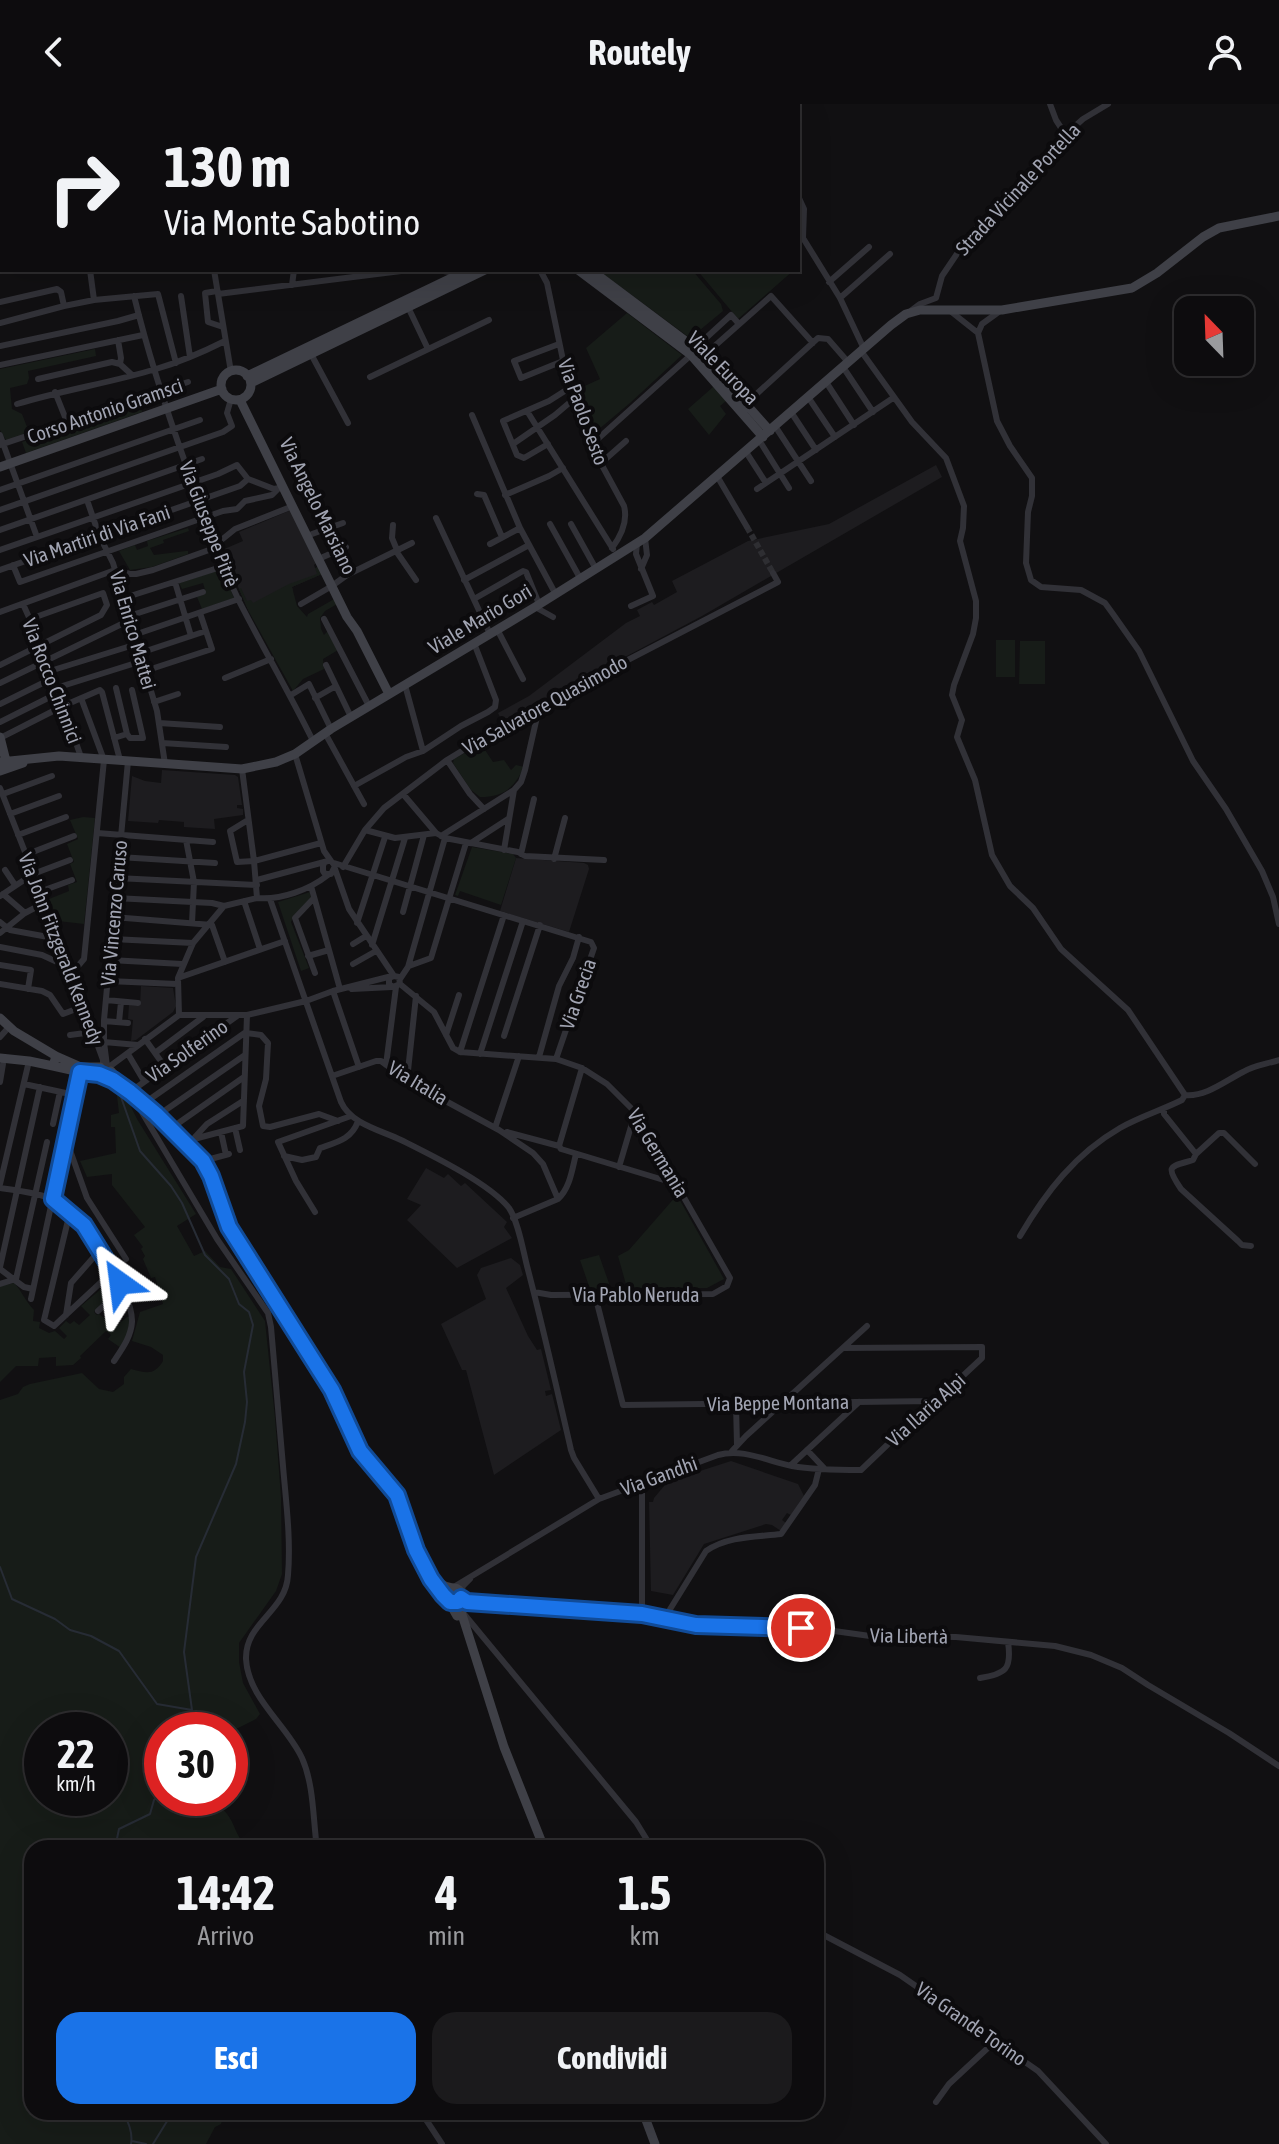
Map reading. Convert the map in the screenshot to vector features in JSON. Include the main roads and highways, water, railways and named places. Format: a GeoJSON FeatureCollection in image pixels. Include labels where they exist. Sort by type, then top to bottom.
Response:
{"type":"FeatureCollection","features":[{"type":"Feature","properties":{"kind":"main road","name":"Viale Mario Gori"},"geometry":{"type":"LineString","coordinates":[[3,761],[59,756],[242,769],[276,762],[295,754],[596,569],[617,552],[638,544],[906,314],[920,310],[1002,310],[1132,288],[1219,228],[1279,216]]}},
{"type":"Feature","properties":{"kind":"main road"},"geometry":{"type":"LineString","coordinates":[[249,379],[464,272]]}},
{"type":"Feature","properties":{"kind":"main road"},"geometry":{"type":"LineString","coordinates":[[249,379],[311,354],[481,272]]}},
{"type":"Feature","properties":{"kind":"main road","name":"Viale Europa"},"geometry":{"type":"LineString","coordinates":[[581,272],[693,351],[767,434]]}},
{"type":"Feature","properties":{"kind":"main road","name":"Viale Europa"},"geometry":{"type":"LineString","coordinates":[[594,272],[693,351],[748,401],[767,434]]}},
{"type":"Feature","properties":{"kind":"main road"},"geometry":{"type":"LineString","coordinates":[[239,371],[249,379],[250,391],[239,399],[222,389],[224,377],[231,372],[239,371]]}},
{"type":"Feature","properties":{"kind":"main road","name":"Corso Antonio Gramsci"},"geometry":{"type":"LineString","coordinates":[[5,465],[222,389]]}},
{"type":"Feature","properties":{"kind":"main road","name":"Via Angelo Marsiano"},"geometry":{"type":"LineString","coordinates":[[239,399],[281,488],[352,615],[389,694]]}},
{"type":"Feature","properties":{"kind":"main road","name":"Via Angelo Marsiano"},"geometry":{"type":"LineString","coordinates":[[239,399],[312,534],[334,584]]}},
{"type":"Feature","properties":{"kind":"main road"},"geometry":{"type":"LineString","coordinates":[[0,738],[3,761]]}},
{"type":"Feature","properties":{"kind":"main road"},"geometry":{"type":"LineString","coordinates":[[0,771],[37,758]]}},
{"type":"Feature","properties":{"kind":"main road"},"geometry":{"type":"LineString","coordinates":[[0,1018],[54,1061],[80,1073],[106,1069],[137,1087],[148,1101],[152,1115],[190,1141],[211,1176],[229,1227],[332,1390],[360,1451],[397,1495],[410,1536],[431,1579],[454,1597],[472,1629],[471,1643]]}},
{"type":"Feature","properties":{"kind":"main road"},"geometry":{"type":"LineString","coordinates":[[1,1061],[29,1064],[54,1061]]}},
{"type":"Feature","properties":{"kind":"main road"},"geometry":{"type":"LineString","coordinates":[[454,1597],[488,1689],[504,1747],[541,1840]]}},
{"type":"Feature","properties":{"kind":"main road"},"geometry":{"type":"LineString","coordinates":[[646,2120],[655,2144]]}},
{"type":"Feature","properties":{"kind":"waterway"},"geometry":{"type":"LineString","coordinates":[[121,1097],[140,1151],[171,1186],[205,1255],[229,1279],[239,1304],[249,1312],[253,1325],[244,1372],[245,1422],[236,1464],[196,1557],[184,1652],[191,1712]]}},
{"type":"Feature","properties":{"kind":"waterway"},"geometry":{"type":"LineString","coordinates":[[0,1567],[12,1599],[55,1619],[70,1630],[91,1636],[119,1651],[157,1704],[192,1710]]}},
{"type":"Feature","properties":{"kind":"waterway"},"geometry":{"type":"LineString","coordinates":[[117,1840],[119,1829],[146,1816]]}},
{"type":"Feature","properties":{"kind":"waterway"},"geometry":{"type":"LineString","coordinates":[[126,2120],[131,2144]]}},
{"type":"Feature","properties":{"kind":"waterway"},"geometry":{"type":"LineString","coordinates":[[153,2144],[168,2120]]}},
{"type":"Feature","properties":{"kind":"waterway"},"geometry":{"type":"LineString","coordinates":[[132,2141],[146,2144]]}},
{"type":"Feature","properties":{"kind":"tunnel"},"geometry":{"type":"LineString","coordinates":[[747,527],[773,573]]}}]}
